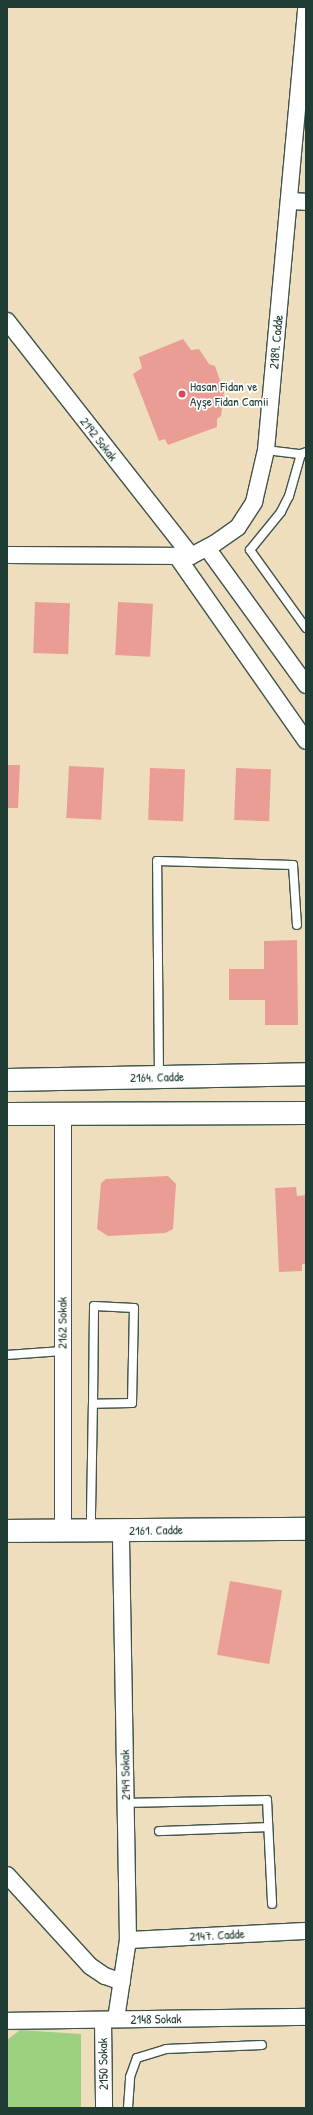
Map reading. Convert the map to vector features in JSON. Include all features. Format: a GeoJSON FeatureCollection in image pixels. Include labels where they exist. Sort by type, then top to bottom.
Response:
{"type":"FeatureCollection","features":[{"type":"Feature","properties":{"kind":"main road","name":"2164. Cadde"},"geometry":{"type":"LineString","coordinates":[[7,1080],[306,1074]]}},
{"type":"Feature","properties":{"kind":"main road"},"geometry":{"type":"LineString","coordinates":[[7,1114],[306,1113]]}},
{"type":"Feature","properties":{"kind":"main road","name":"2161. Cadde"},"geometry":{"type":"LineString","coordinates":[[7,1531],[306,1529]]}},
{"type":"Feature","properties":{"kind":"street","name":"2189. Cadde"},"geometry":{"type":"LineString","coordinates":[[7,555],[184,557],[207,548],[238,528],[254,502],[266,450],[288,201],[305,35],[306,8]]}},
{"type":"Feature","properties":{"kind":"street"},"geometry":{"type":"LineString","coordinates":[[288,201],[306,202]]}},
{"type":"Feature","properties":{"kind":"street","name":"2192 Sokak"},"geometry":{"type":"LineString","coordinates":[[7,322],[184,557],[306,741]]}},
{"type":"Feature","properties":{"kind":"street"},"geometry":{"type":"LineString","coordinates":[[207,548],[306,685]]}},
{"type":"Feature","properties":{"kind":"street","name":"2162 Sokak"},"geometry":{"type":"LineString","coordinates":[[63,1114],[63,1531]]}},
{"type":"Feature","properties":{"kind":"street","name":"2149 Sokak"},"geometry":{"type":"LineString","coordinates":[[109,2019],[122,1982],[128,1940],[121,1530]]}},
{"type":"Feature","properties":{"kind":"street"},"geometry":{"type":"LineString","coordinates":[[7,1875],[90,1966],[105,1976],[122,1982]]}},
{"type":"Feature","properties":{"kind":"street","name":"2147. Cadde"},"geometry":{"type":"LineString","coordinates":[[128,1940],[306,1931]]}},
{"type":"Feature","properties":{"kind":"street","name":"2148 Sokak"},"geometry":{"type":"LineString","coordinates":[[7,2021],[306,2016]]}},
{"type":"Feature","properties":{"kind":"street","name":"2150 Sokak"},"geometry":{"type":"LineString","coordinates":[[104,2108],[109,2019]]}},
{"type":"Feature","properties":{"kind":"lane"},"geometry":{"type":"LineString","coordinates":[[266,450],[304,453],[290,496],[269,528],[250,550],[306,628]]}},
{"type":"Feature","properties":{"kind":"lane"},"geometry":{"type":"LineString","coordinates":[[159,1077],[157,861],[293,864],[297,925]]}},
{"type":"Feature","properties":{"kind":"lane"},"geometry":{"type":"LineString","coordinates":[[91,1531],[94,1306],[134,1308],[132,1403],[93,1404]]}},
{"type":"Feature","properties":{"kind":"lane"},"geometry":{"type":"LineString","coordinates":[[7,1355],[62,1351]]}},
{"type":"Feature","properties":{"kind":"lane"},"geometry":{"type":"LineString","coordinates":[[126,1803],[267,1800],[267,1827],[272,1904]]}},
{"type":"Feature","properties":{"kind":"lane"},"geometry":{"type":"LineString","coordinates":[[159,1831],[267,1827]]}},
{"type":"Feature","properties":{"kind":"lane"},"geometry":{"type":"LineString","coordinates":[[128,2108],[130,2077],[137,2058],[166,2049],[262,2045]]}},
{"type":"Feature","properties":{"kind":"green space"},"geometry":{"type":"Polygon","coordinates":[[[20,2030],[81,2034],[81,2108],[7,2108],[7,2040],[20,2030]]]}},
{"type":"Feature","properties":{"kind":"building","name":"Hasan Fidan ve Ayşe Fidan Camii"},"geometry":{"type":"Polygon","coordinates":[[[183,339],[191,350],[199,349],[209,364],[215,366],[224,392],[221,416],[217,419],[217,427],[168,445],[165,439],[159,441],[133,374],[142,368],[139,357],[183,339]]]}},
{"type":"Feature","properties":{"kind":"building"},"geometry":{"type":"Polygon","coordinates":[[[35,602],[70,603],[68,654],[33,653],[35,602]]]}},
{"type":"Feature","properties":{"kind":"building"},"geometry":{"type":"Polygon","coordinates":[[[118,602],[153,604],[150,657],[115,655],[118,602]]]}},
{"type":"Feature","properties":{"kind":"building"},"geometry":{"type":"Polygon","coordinates":[[[7,765],[20,765],[18,808],[7,808],[7,765]]]}},
{"type":"Feature","properties":{"kind":"building"},"geometry":{"type":"Polygon","coordinates":[[[69,766],[104,768],[101,820],[66,818],[69,766]]]}},
{"type":"Feature","properties":{"kind":"building"},"geometry":{"type":"Polygon","coordinates":[[[150,768],[185,769],[183,821],[148,820],[150,768]]]}},
{"type":"Feature","properties":{"kind":"building"},"geometry":{"type":"Polygon","coordinates":[[[236,768],[271,769],[269,821],[234,820],[236,768]]]}},
{"type":"Feature","properties":{"kind":"building"},"geometry":{"type":"Polygon","coordinates":[[[297,940],[298,1025],[265,1025],[265,1000],[229,1000],[229,969],[264,969],[264,941],[297,940]]]}},
{"type":"Feature","properties":{"kind":"building"},"geometry":{"type":"Polygon","coordinates":[[[168,1176],[176,1184],[173,1229],[165,1233],[108,1236],[97,1229],[101,1183],[106,1179],[168,1176]]]}},
{"type":"Feature","properties":{"kind":"building"},"geometry":{"type":"Polygon","coordinates":[[[296,1187],[297,1196],[306,1195],[306,1264],[302,1264],[302,1271],[279,1272],[275,1188],[296,1187]]]}},
{"type":"Feature","properties":{"kind":"building"},"geometry":{"type":"Polygon","coordinates":[[[230,1581],[282,1590],[269,1664],[217,1655],[230,1581]]]}},
{"type":"Feature","properties":{"kind":"place","name":"Hasan Fidan ve Ayşe Fidan Camii"},"geometry":{"type":"Point","coordinates":[182,394]}}]}
